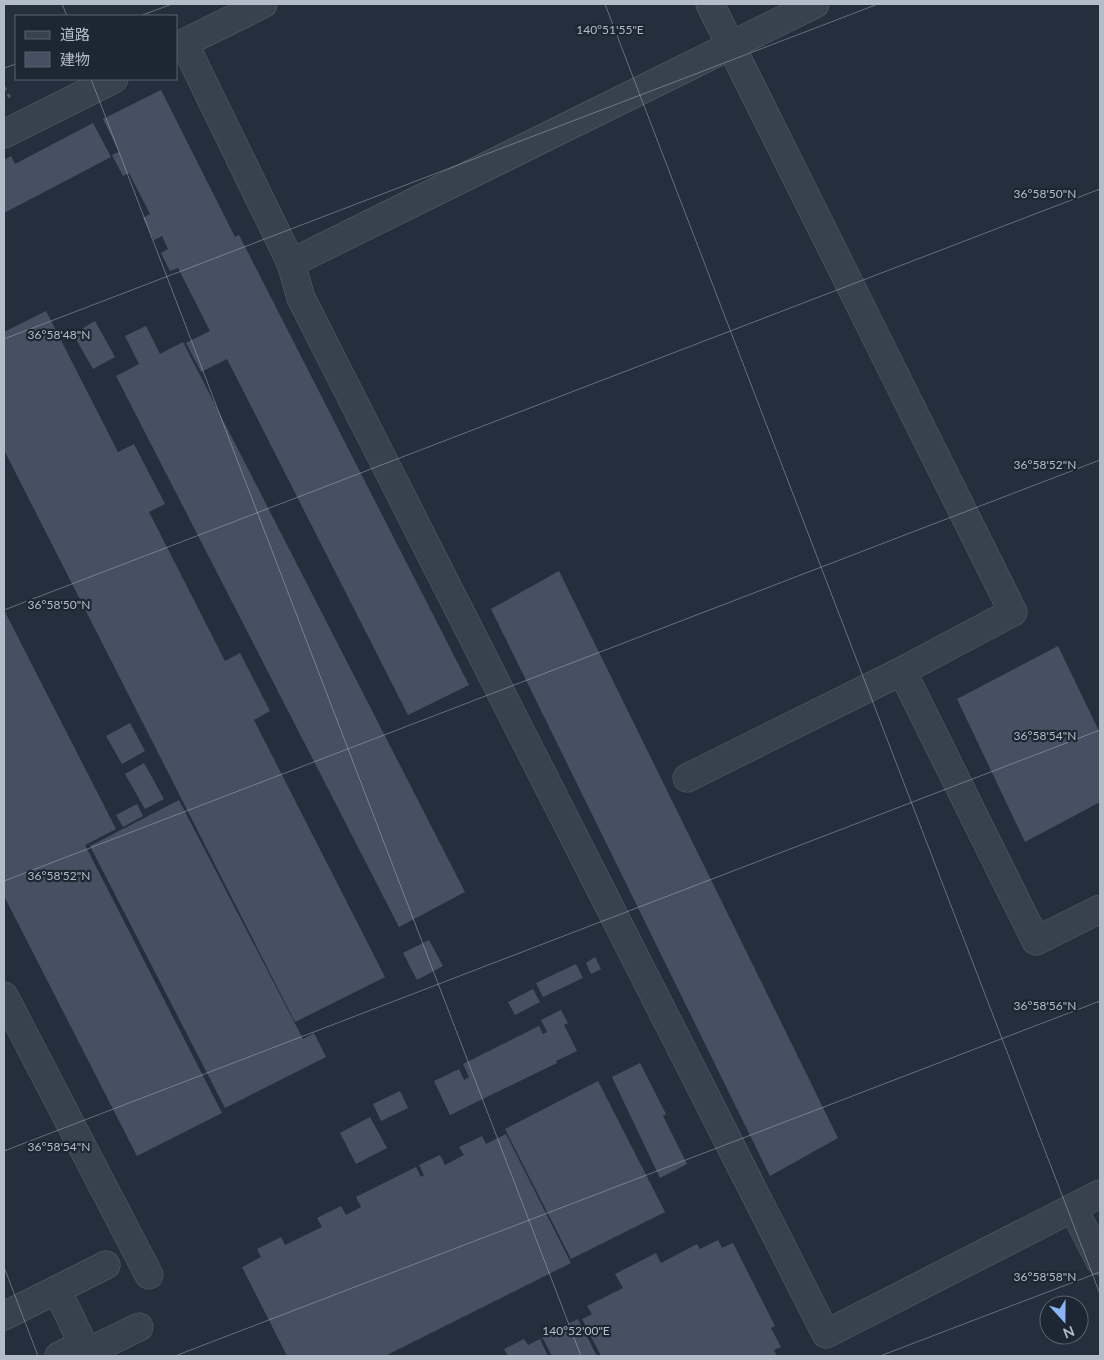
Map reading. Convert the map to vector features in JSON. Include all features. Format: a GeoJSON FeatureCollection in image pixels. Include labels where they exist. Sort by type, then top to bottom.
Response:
{"type":"FeatureCollection","features":[{"type":"Feature","properties":{"kind":"street"},"geometry":{"type":"LineString","coordinates":[[262,4],[180,45],[291,263],[301,298],[826,1334],[1100,1194]]}},
{"type":"Feature","properties":{"kind":"street"},"geometry":{"type":"LineString","coordinates":[[686,778],[902,671],[1014,612],[710,4]]}},
{"type":"Feature","properties":{"kind":"street"},"geometry":{"type":"LineString","coordinates":[[291,263],[815,4]]}},
{"type":"Feature","properties":{"kind":"street"},"geometry":{"type":"LineString","coordinates":[[4,134],[112,80]]}},
{"type":"Feature","properties":{"kind":"street"},"geometry":{"type":"LineString","coordinates":[[902,671],[1036,941],[1100,909]]}},
{"type":"Feature","properties":{"kind":"street"},"geometry":{"type":"LineString","coordinates":[[4,996],[150,1275]]}},
{"type":"Feature","properties":{"kind":"street"},"geometry":{"type":"LineString","coordinates":[[1073,1208],[1100,1260]]}},
{"type":"Feature","properties":{"kind":"street"},"geometry":{"type":"LineString","coordinates":[[4,1316],[106,1265]]}},
{"type":"Feature","properties":{"kind":"street"},"geometry":{"type":"LineString","coordinates":[[57,1290],[88,1350]]}},
{"type":"Feature","properties":{"kind":"street"},"geometry":{"type":"LineString","coordinates":[[59,1356],[88,1350],[139,1327]]}},
{"type":"Feature","properties":{"kind":"path"},"geometry":{"type":"LineString","coordinates":[[4,86],[10,98]]}},
{"type":"Feature","properties":{"kind":"building"},"geometry":{"type":"Polygon","coordinates":[[[161,90],[235,237],[239,235],[469,685],[408,715],[227,359],[201,372],[186,343],[210,331],[178,268],[170,271],[161,253],[168,249],[162,236],[154,240],[143,218],[150,214],[129,173],[123,176],[112,155],[119,152],[103,119],[161,90]]]}},
{"type":"Feature","properties":{"kind":"building"},"geometry":{"type":"Polygon","coordinates":[[[93,123],[111,157],[4,213],[4,160],[11,156],[15,164],[93,123]]]}},
{"type":"Feature","properties":{"kind":"building"},"geometry":{"type":"Polygon","coordinates":[[[46,311],[118,452],[134,444],[165,504],[149,512],[225,661],[240,653],[270,711],[254,720],[385,977],[295,1022],[4,450],[4,332],[46,311]]]}},
{"type":"Feature","properties":{"kind":"building"},"geometry":{"type":"Polygon","coordinates":[[[95,321],[115,357],[93,369],[73,334],[95,321]]]}},
{"type":"Feature","properties":{"kind":"building"},"geometry":{"type":"Polygon","coordinates":[[[146,326],[160,354],[183,342],[465,892],[399,927],[116,376],[139,364],[125,336],[146,326]]]}},
{"type":"Feature","properties":{"kind":"building"},"geometry":{"type":"Polygon","coordinates":[[[559,571],[838,1138],[770,1176],[491,609],[559,571]]]}},
{"type":"Feature","properties":{"kind":"building"},"geometry":{"type":"Polygon","coordinates":[[[4,610],[116,829],[85,845],[222,1113],[137,1156],[4,896],[4,610]]]}},
{"type":"Feature","properties":{"kind":"building"},"geometry":{"type":"Polygon","coordinates":[[[1058,646],[1100,733],[1100,802],[1025,842],[957,699],[1058,646]]]}},
{"type":"Feature","properties":{"kind":"building"},"geometry":{"type":"Polygon","coordinates":[[[130,723],[145,751],[122,764],[106,736],[130,723]]]}},
{"type":"Feature","properties":{"kind":"building"},"geometry":{"type":"Polygon","coordinates":[[[144,763],[164,799],[145,809],[125,774],[144,763]]]}},
{"type":"Feature","properties":{"kind":"building"},"geometry":{"type":"Polygon","coordinates":[[[179,800],[303,1039],[314,1033],[326,1057],[225,1108],[90,846],[179,800]]]}},
{"type":"Feature","properties":{"kind":"building"},"geometry":{"type":"Polygon","coordinates":[[[137,804],[143,816],[123,827],[116,815],[137,804]]]}},
{"type":"Feature","properties":{"kind":"building"},"geometry":{"type":"Polygon","coordinates":[[[429,940],[443,966],[417,980],[403,953],[429,940]]]}},
{"type":"Feature","properties":{"kind":"building"},"geometry":{"type":"Polygon","coordinates":[[[595,957],[601,969],[591,974],[586,963],[595,957]]]}},
{"type":"Feature","properties":{"kind":"building"},"geometry":{"type":"Polygon","coordinates":[[[576,964],[583,978],[543,997],[536,983],[576,964]]]}},
{"type":"Feature","properties":{"kind":"building"},"geometry":{"type":"Polygon","coordinates":[[[533,989],[540,1002],[515,1015],[508,1002],[533,989]]]}},
{"type":"Feature","properties":{"kind":"building"},"geometry":{"type":"Polygon","coordinates":[[[561,1010],[568,1023],[564,1025],[577,1051],[556,1061],[557,1063],[450,1115],[434,1081],[459,1069],[464,1080],[469,1077],[463,1064],[539,1026],[543,1034],[547,1032],[541,1020],[561,1010]]]}},
{"type":"Feature","properties":{"kind":"building"},"geometry":{"type":"Polygon","coordinates":[[[640,1063],[666,1114],[663,1116],[687,1164],[660,1178],[612,1077],[640,1063]]]}},
{"type":"Feature","properties":{"kind":"building"},"geometry":{"type":"Polygon","coordinates":[[[598,1081],[665,1212],[571,1259],[505,1129],[598,1081]]]}},
{"type":"Feature","properties":{"kind":"building"},"geometry":{"type":"Polygon","coordinates":[[[400,1091],[408,1108],[381,1121],[373,1104],[400,1091]]]}},
{"type":"Feature","properties":{"kind":"building"},"geometry":{"type":"Polygon","coordinates":[[[370,1117],[387,1148],[356,1164],[340,1133],[370,1117]]]}},
{"type":"Feature","properties":{"kind":"building"},"geometry":{"type":"Polygon","coordinates":[[[506,1134],[571,1263],[385,1356],[287,1356],[242,1267],[261,1257],[257,1249],[281,1237],[285,1245],[322,1227],[317,1218],[341,1206],[346,1215],[361,1207],[356,1197],[416,1167],[421,1177],[424,1175],[419,1165],[440,1155],[445,1165],[464,1155],[459,1147],[482,1136],[486,1144],[506,1134]]]}},
{"type":"Feature","properties":{"kind":"building"},"geometry":{"type":"Polygon","coordinates":[[[718,1240],[722,1248],[733,1243],[775,1326],[771,1328],[781,1347],[774,1350],[777,1356],[601,1356],[582,1319],[592,1314],[587,1306],[623,1288],[615,1274],[656,1253],[661,1263],[697,1244],[700,1249],[718,1240]]]}},
{"type":"Feature","properties":{"kind":"building"},"geometry":{"type":"Polygon","coordinates":[[[578,1319],[597,1356],[552,1356],[542,1337],[578,1319]]]}},
{"type":"Feature","properties":{"kind":"building"},"geometry":{"type":"Polygon","coordinates":[[[524,1339],[528,1345],[540,1339],[548,1356],[508,1356],[504,1349],[524,1339]]]}}]}
